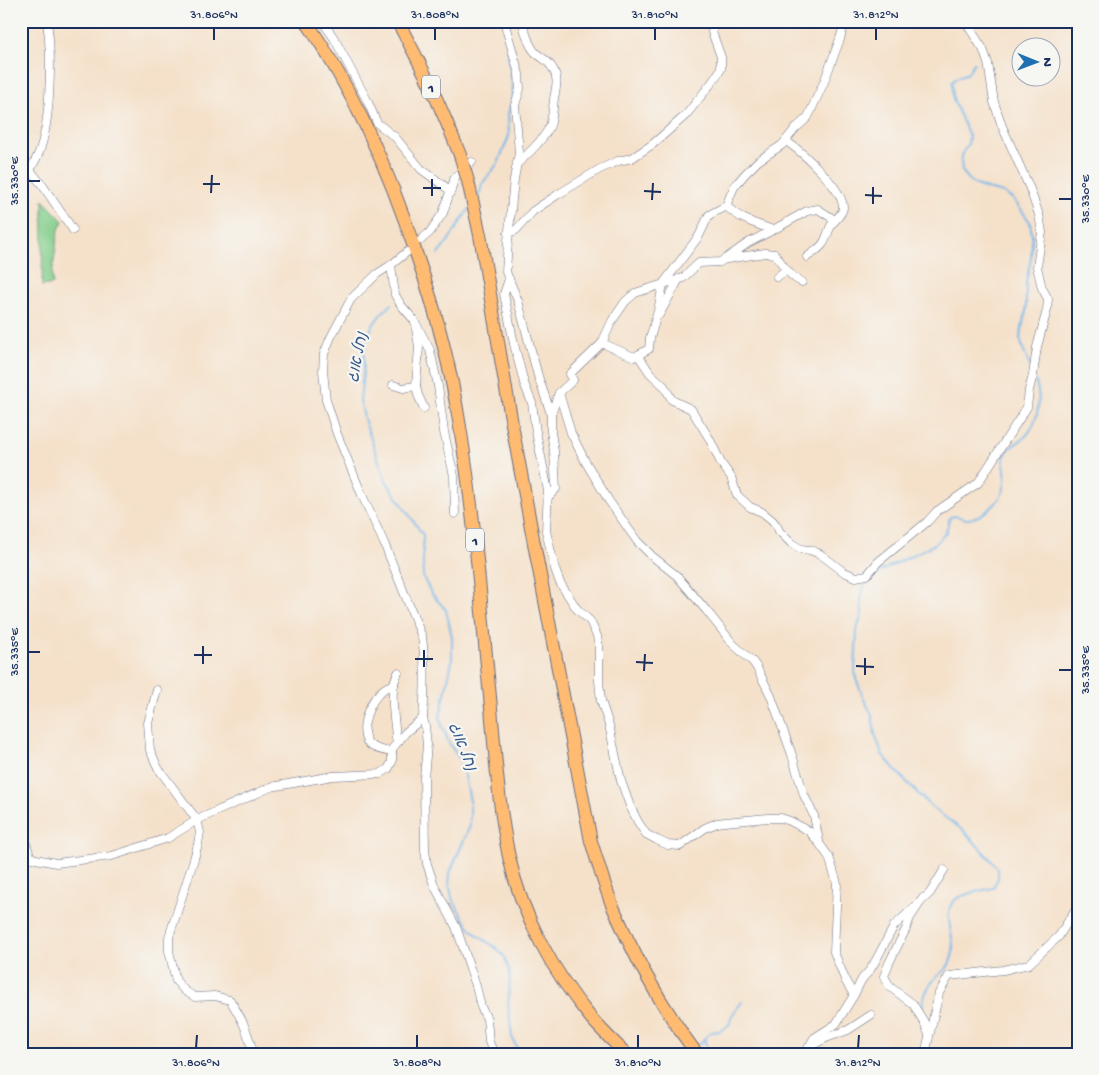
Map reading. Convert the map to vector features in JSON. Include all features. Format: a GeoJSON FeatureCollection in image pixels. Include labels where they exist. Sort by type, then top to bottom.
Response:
{"type":"FeatureCollection","features":[{"type":"Feature","properties":{"kind":"highway","name":"1"},"geometry":{"type":"LineString","coordinates":[[306,21],[344,83],[379,154],[413,243],[442,340],[466,463],[501,802],[510,858],[518,887],[534,930],[564,981],[592,1019],[626,1054]]}},
{"type":"Feature","properties":{"kind":"highway","name":"1"},"geometry":{"type":"LineString","coordinates":[[397,21],[416,54],[434,92],[460,155],[468,181],[480,235],[528,514],[591,841],[613,906],[633,949],[673,1021],[697,1054]]}},
{"type":"Feature","properties":{"kind":"street"},"geometry":{"type":"LineString","coordinates":[[21,180],[35,162],[44,134],[47,115],[50,48],[47,21]]}},
{"type":"Feature","properties":{"kind":"street"},"geometry":{"type":"LineString","coordinates":[[322,21],[334,38],[377,123],[396,137],[420,169],[451,192]]}},
{"type":"Feature","properties":{"kind":"street"},"geometry":{"type":"LineString","coordinates":[[504,21],[519,74],[520,89],[515,105],[519,154],[514,179],[508,233],[506,272],[518,300],[538,376],[551,414]]}},
{"type":"Feature","properties":{"kind":"street"},"geometry":{"type":"LineString","coordinates":[[517,164],[532,151],[549,127],[558,80],[548,60],[535,52],[522,21]]}},
{"type":"Feature","properties":{"kind":"street"},"geometry":{"type":"LineString","coordinates":[[508,233],[516,230],[533,210],[557,195],[600,169],[618,161],[632,158],[653,144],[686,115],[713,81],[720,69],[721,57],[712,32],[715,21]]}},
{"type":"Feature","properties":{"kind":"street"},"geometry":{"type":"LineString","coordinates":[[602,343],[634,356],[649,349],[663,284],[699,236],[709,215],[726,206],[734,187],[745,174],[758,161],[782,145],[808,117],[824,82],[845,21]]}},
{"type":"Feature","properties":{"kind":"street"},"geometry":{"type":"LineString","coordinates":[[638,355],[650,373],[664,386],[672,400],[691,409],[721,463],[731,477],[737,495],[750,507],[762,512],[772,520],[779,531],[801,549],[820,554],[844,572],[856,577],[867,575],[878,562],[938,512],[978,483],[1027,407],[1037,347],[1048,299],[1042,288],[1037,267],[1042,232],[1039,216],[1030,188],[1002,126],[994,102],[988,63],[983,49],[965,21]]}},
{"type":"Feature","properties":{"kind":"street"},"geometry":{"type":"LineString","coordinates":[[786,141],[798,149],[837,190],[843,209],[831,226],[821,246],[807,257]]}},
{"type":"Feature","properties":{"kind":"street"},"geometry":{"type":"LineString","coordinates":[[421,240],[430,232],[443,213],[455,178],[472,162]]}},
{"type":"Feature","properties":{"kind":"street"},"geometry":{"type":"LineString","coordinates":[[30,170],[73,230]]}},
{"type":"Feature","properties":{"kind":"street"},"geometry":{"type":"LineString","coordinates":[[726,206],[736,215],[747,221],[773,230]]}},
{"type":"Feature","properties":{"kind":"street"},"geometry":{"type":"LineString","coordinates":[[548,497],[556,489],[551,414],[558,393],[573,380],[570,374],[602,343],[612,321],[625,302],[635,293],[683,278],[699,263],[720,262],[748,243],[807,211],[818,209],[835,220]]}},
{"type":"Feature","properties":{"kind":"street"},"geometry":{"type":"LineString","coordinates":[[408,252],[377,274],[351,300],[324,354],[323,372],[326,400],[337,434],[422,637],[425,696],[423,718],[426,726],[427,745],[424,778],[425,850],[427,864],[434,885],[456,927],[481,1007],[487,1019],[488,1037],[494,1054]]}},
{"type":"Feature","properties":{"kind":"street"},"geometry":{"type":"LineString","coordinates":[[725,259],[765,252],[775,254],[786,270],[802,282]]}},
{"type":"Feature","properties":{"kind":"street"},"geometry":{"type":"LineString","coordinates":[[391,265],[395,295],[414,320],[430,350],[438,386],[444,432],[454,476],[455,514]]}},
{"type":"Feature","properties":{"kind":"street"},"geometry":{"type":"LineString","coordinates":[[777,277],[786,270]]}},
{"type":"Feature","properties":{"kind":"street"},"geometry":{"type":"LineString","coordinates":[[509,279],[504,294],[524,383],[532,403],[548,491],[546,531],[560,583],[577,609],[590,621],[597,636],[601,701],[609,725],[621,781],[630,806],[646,834],[668,845],[680,846],[705,828],[717,823],[768,818],[780,818],[790,821],[809,832],[829,857],[837,883],[834,952],[846,982],[854,995]]}},
{"type":"Feature","properties":{"kind":"street"},"geometry":{"type":"LineString","coordinates":[[654,323],[679,280]]}},
{"type":"Feature","properties":{"kind":"street"},"geometry":{"type":"LineString","coordinates":[[414,320],[419,347],[416,386],[424,408]]}},
{"type":"Feature","properties":{"kind":"street"},"geometry":{"type":"LineString","coordinates":[[393,385],[404,388],[416,386]]}},
{"type":"Feature","properties":{"kind":"street"},"geometry":{"type":"LineString","coordinates":[[558,393],[571,432],[585,461],[609,501],[637,541],[677,576],[733,644],[757,668],[771,696],[804,796],[814,816],[819,843]]}},
{"type":"Feature","properties":{"kind":"street"},"geometry":{"type":"LineString","coordinates":[[398,673],[395,677],[393,703],[396,738],[398,741]]}},
{"type":"Feature","properties":{"kind":"street"},"geometry":{"type":"LineString","coordinates":[[392,752],[369,744],[364,730],[367,714],[372,703],[382,690],[394,685]]}},
{"type":"Feature","properties":{"kind":"street"},"geometry":{"type":"LineString","coordinates":[[157,690],[148,722],[150,750],[158,768],[197,820],[200,832],[169,937],[169,951],[176,980],[185,991],[195,997],[215,996],[230,1000],[240,1018],[254,1054]]}},
{"type":"Feature","properties":{"kind":"street"},"geometry":{"type":"LineString","coordinates":[[21,815],[24,846],[31,858],[56,863],[112,856],[168,838],[197,820],[271,787],[333,776],[380,774],[388,769],[392,762],[392,749],[398,741],[423,718]]}},
{"type":"Feature","properties":{"kind":"street"},"geometry":{"type":"LineString","coordinates":[[806,1051],[814,1038],[836,1024],[876,960],[894,926],[930,893],[944,870]]}},
{"type":"Feature","properties":{"kind":"street"},"geometry":{"type":"LineString","coordinates":[[923,898],[910,918],[884,976],[890,987],[913,1004],[924,1022],[929,1036]]}},
{"type":"Feature","properties":{"kind":"street"},"geometry":{"type":"LineString","coordinates":[[926,1054],[939,993],[949,976],[1003,970],[1028,964],[1060,936],[1078,905]]}},
{"type":"Feature","properties":{"kind":"street"},"geometry":{"type":"LineString","coordinates":[[806,1051],[826,1038],[848,1030],[871,1015]]}},
{"type":"Feature","properties":{"kind":"green space"},"geometry":{"type":"Polygon","coordinates":[[[43,200],[63,221],[58,232],[52,276],[53,284],[42,286],[43,200]]]}},
{"type":"Feature","properties":{"kind":"waterway","name":"נחל אוג"},"geometry":{"type":"LineString","coordinates":[[477,197],[482,184],[498,163],[509,136],[508,114],[513,94],[507,43]]}},
{"type":"Feature","properties":{"kind":"waterway"},"geometry":{"type":"LineString","coordinates":[[974,63],[968,73],[956,78],[952,82],[953,99],[969,136],[968,145],[964,150],[961,160],[962,171],[972,183],[1003,193],[1013,199],[1030,222],[1032,236],[1031,259],[1026,282],[1026,313],[1020,338],[1031,368]]}},
{"type":"Feature","properties":{"kind":"waterway","name":"נחל אוג"},"geometry":{"type":"LineString","coordinates":[[438,254],[469,209]]}},
{"type":"Feature","properties":{"kind":"waterway","name":"נחל אוג"},"geometry":{"type":"LineString","coordinates":[[392,304],[381,314],[368,335],[365,345],[360,400],[365,422],[386,481],[423,535],[423,577],[431,593],[446,610],[452,637],[452,661],[440,717],[450,745],[462,762],[470,801],[470,826],[450,873],[449,885],[452,898],[470,928],[504,956],[510,977],[508,1005],[512,1037],[519,1054]]}},
{"type":"Feature","properties":{"kind":"waterway"},"geometry":{"type":"LineString","coordinates":[[922,1012],[928,989],[936,977],[945,970],[953,954],[949,918],[951,905],[955,900],[963,896],[993,888],[998,878],[998,869],[964,831],[932,808],[882,754],[875,734],[872,715],[856,679],[857,630],[862,614],[861,599],[863,588],[870,577],[935,544],[946,532],[950,517],[955,516],[968,519],[976,517],[990,509],[998,500],[1005,484],[1004,460],[1006,454],[1010,448],[1030,431],[1036,417],[1039,402],[1035,380]]}},
{"type":"Feature","properties":{"kind":"waterway"},"geometry":{"type":"LineString","coordinates":[[699,1044],[711,1032],[720,1031],[729,1025],[732,1015],[742,1002]]}},
{"type":"Feature","properties":{"kind":"waterway"},"geometry":{"type":"LineString","coordinates":[[704,1038],[711,1054]]}}]}
